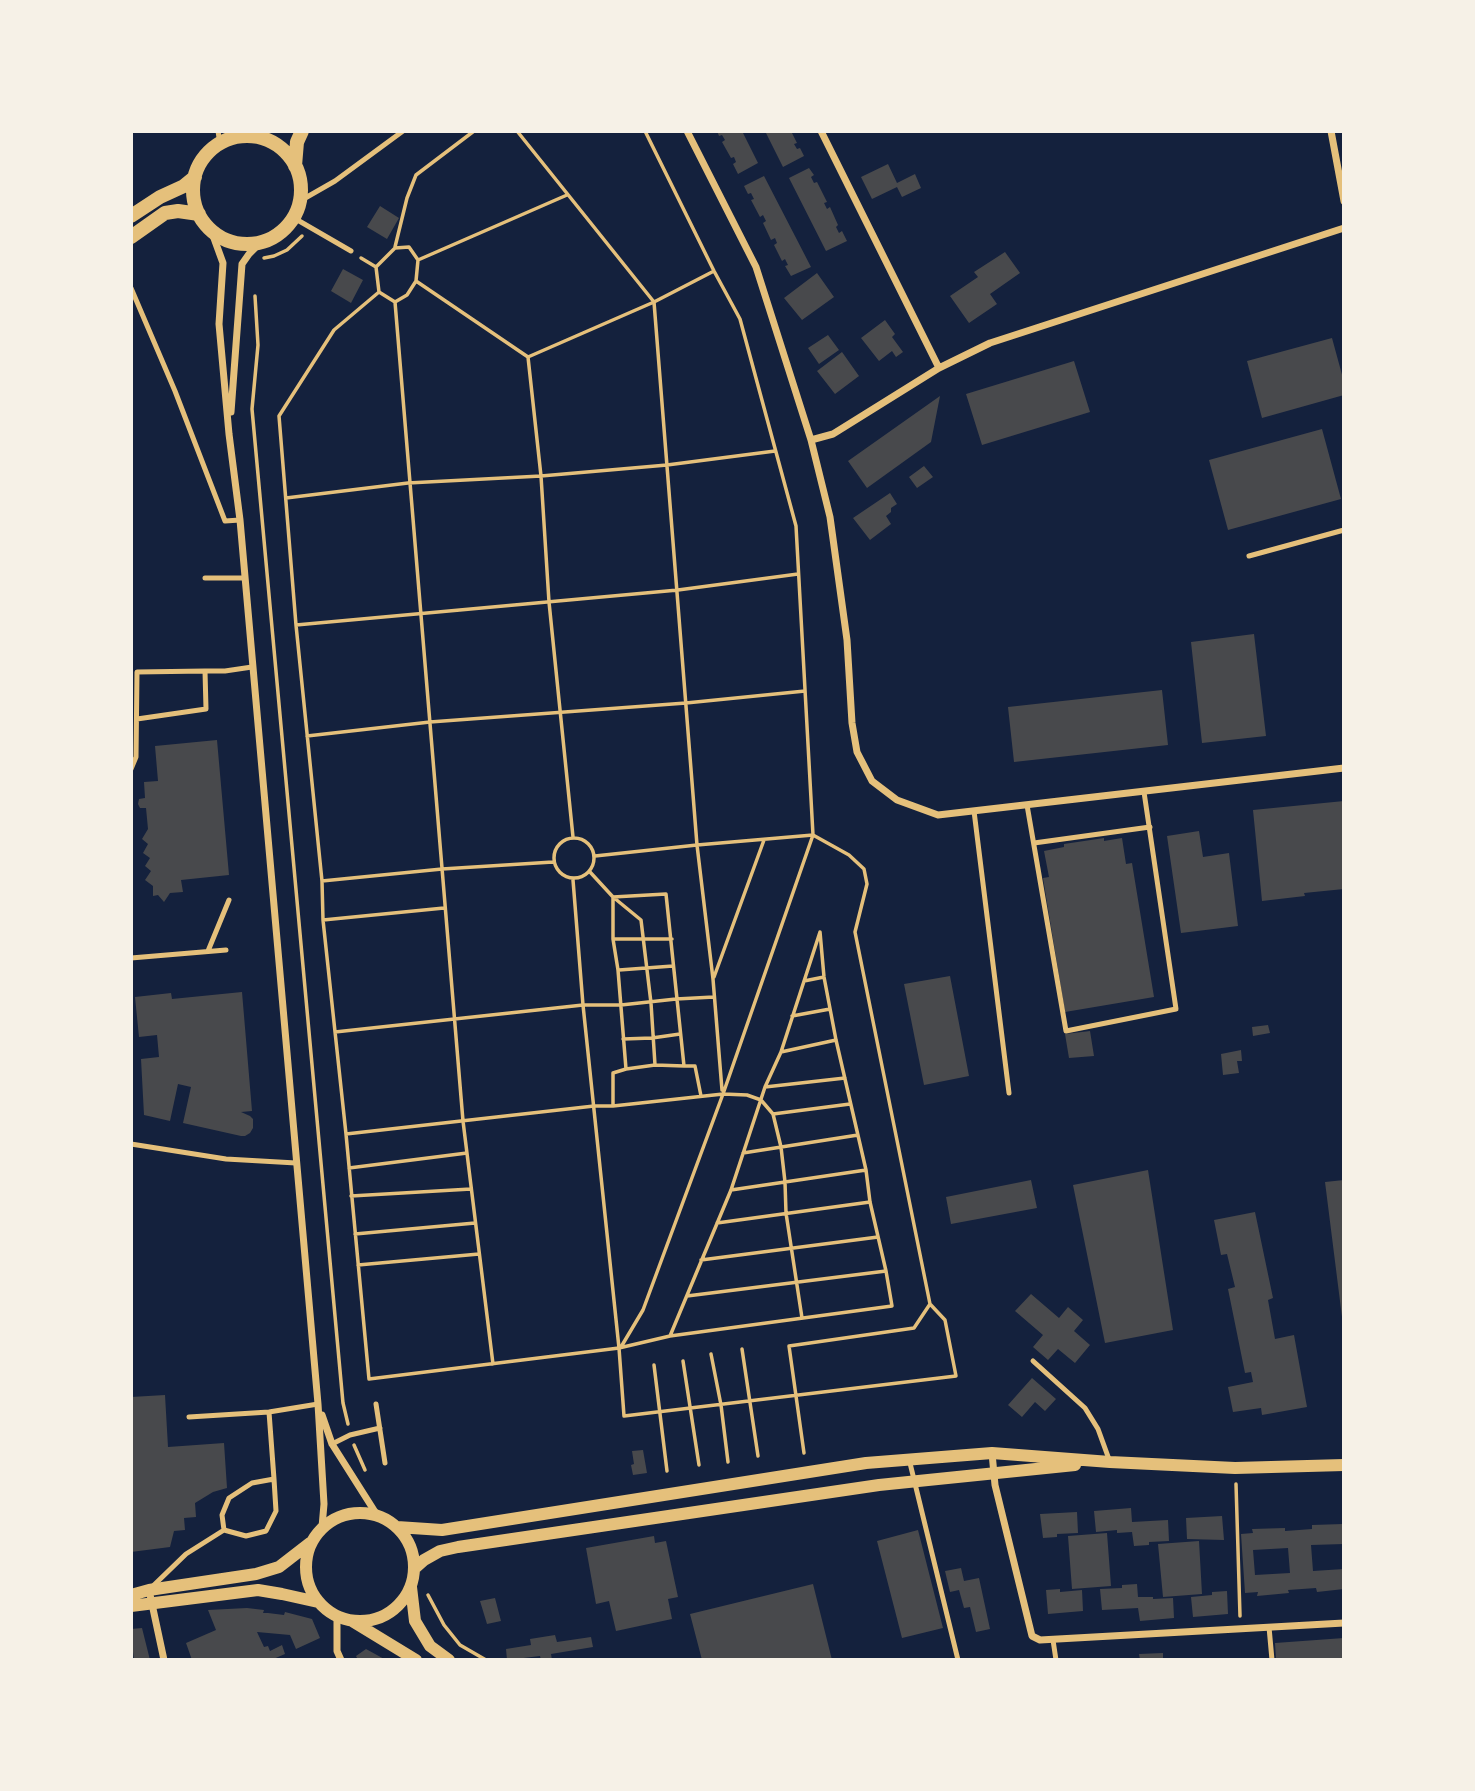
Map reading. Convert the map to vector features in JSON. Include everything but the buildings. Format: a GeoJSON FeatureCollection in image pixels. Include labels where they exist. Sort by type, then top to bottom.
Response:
{"type":"FeatureCollection","features":[{"type":"Feature","properties":{"kind":"main road"},"geometry":{"type":"LineString","coordinates":[[295,166],[297,142],[302,131]]}},
{"type":"Feature","properties":{"kind":"main road"},"geometry":{"type":"LineString","coordinates":[[267,135],[287,153],[295,166],[301,183],[300,201],[294,218],[274,238],[260,243],[243,244],[226,240],[211,230],[199,214],[194,202],[195,177],[200,164],[219,138],[267,135]]}},
{"type":"Feature","properties":{"kind":"main road"},"geometry":{"type":"LineString","coordinates":[[131,216],[195,177]]}},
{"type":"Feature","properties":{"kind":"main road"},"geometry":{"type":"LineString","coordinates":[[131,237],[165,213],[178,211],[199,214]]}},
{"type":"Feature","properties":{"kind":"street"},"geometry":{"type":"LineString","coordinates":[[687,131],[756,267],[811,440],[830,517],[857,752],[872,780],[897,800],[937,815],[1344,768]]}},
{"type":"Feature","properties":{"kind":"street"},"geometry":{"type":"LineString","coordinates":[[821,131],[939,368]]}},
{"type":"Feature","properties":{"kind":"street"},"geometry":{"type":"LineString","coordinates":[[1331,131],[1344,201]]}},
{"type":"Feature","properties":{"kind":"street"},"geometry":{"type":"LineString","coordinates":[[811,440],[833,435],[939,368],[990,343],[1344,228]]}},
{"type":"Feature","properties":{"kind":"street"},"geometry":{"type":"LineString","coordinates":[[211,230],[223,263],[219,324],[240,520],[318,1404],[324,1504],[322,1527]]}},
{"type":"Feature","properties":{"kind":"street"},"geometry":{"type":"LineString","coordinates":[[229,434],[242,264],[260,243]]}},
{"type":"Feature","properties":{"kind":"street"},"geometry":{"type":"LineString","coordinates":[[318,1404],[332,1444],[377,1515]]}},
{"type":"Feature","properties":{"kind":"street"},"geometry":{"type":"LineString","coordinates":[[992,1453],[995,1485],[1032,1636],[1040,1640],[1344,1623]]}},
{"type":"Feature","properties":{"kind":"street"},"geometry":{"type":"LineString","coordinates":[[397,1527],[442,1530],[866,1463],[992,1453],[1235,1468],[1344,1465]]}},
{"type":"Feature","properties":{"kind":"street"},"geometry":{"type":"LineString","coordinates":[[415,1568],[440,1551],[458,1547],[879,1485],[1110,1462]]}},
{"type":"Feature","properties":{"kind":"street"},"geometry":{"type":"LineString","coordinates":[[788,1475],[791,1498]]}},
{"type":"Feature","properties":{"kind":"street"},"geometry":{"type":"LineString","coordinates":[[416,1660],[352,1621],[337,1616],[318,1602],[310,1589],[306,1558],[311,1543],[322,1527],[334,1519],[348,1513],[377,1515],[397,1527],[407,1539],[415,1568],[411,1587],[415,1621],[430,1646],[449,1660]]}},
{"type":"Feature","properties":{"kind":"street"},"geometry":{"type":"LineString","coordinates":[[131,1606],[150,1597],[279,1567],[311,1543]]}},
{"type":"Feature","properties":{"kind":"street"},"geometry":{"type":"LineString","coordinates":[[352,1621],[370,1620],[387,1614],[402,1602],[411,1587]]}},
{"type":"Feature","properties":{"kind":"street"},"geometry":{"type":"LineString","coordinates":[[131,1595],[150,1597],[258,1590],[318,1602]]}},
{"type":"Feature","properties":{"kind":"street"},"geometry":{"type":"LineString","coordinates":[[150,1597],[164,1660]]}},
{"type":"Feature","properties":{"kind":"street"},"geometry":{"type":"LineString","coordinates":[[337,1616],[337,1651],[341,1660]]}},
{"type":"Feature","properties":{"kind":"lane"},"geometry":{"type":"LineString","coordinates":[[300,201],[335,181],[404,131]]}},
{"type":"Feature","properties":{"kind":"lane"},"geometry":{"type":"LineString","coordinates":[[294,218],[351,251]]}},
{"type":"Feature","properties":{"kind":"lane"},"geometry":{"type":"LineString","coordinates":[[131,288],[225,521],[240,520]]}},
{"type":"Feature","properties":{"kind":"lane"},"geometry":{"type":"LineString","coordinates":[[1249,556],[1344,530]]}},
{"type":"Feature","properties":{"kind":"lane"},"geometry":{"type":"LineString","coordinates":[[205,578],[244,578]]}},
{"type":"Feature","properties":{"kind":"lane"},"geometry":{"type":"LineString","coordinates":[[131,769],[136,757],[137,672],[225,671],[252,667]]}},
{"type":"Feature","properties":{"kind":"lane"},"geometry":{"type":"LineString","coordinates":[[137,719],[206,709],[205,671]]}},
{"type":"Feature","properties":{"kind":"lane"},"geometry":{"type":"LineString","coordinates":[[1027,805],[1066,1031],[1176,1009],[1144,792]]}},
{"type":"Feature","properties":{"kind":"lane"},"geometry":{"type":"LineString","coordinates":[[974,811],[1009,1093]]}},
{"type":"Feature","properties":{"kind":"lane"},"geometry":{"type":"LineString","coordinates":[[1034,843],[1150,827]]}},
{"type":"Feature","properties":{"kind":"lane"},"geometry":{"type":"LineString","coordinates":[[208,951],[229,900]]}},
{"type":"Feature","properties":{"kind":"lane"},"geometry":{"type":"LineString","coordinates":[[131,958],[226,950]]}},
{"type":"Feature","properties":{"kind":"lane"},"geometry":{"type":"LineString","coordinates":[[131,1144],[226,1159],[296,1163]]}},
{"type":"Feature","properties":{"kind":"lane"},"geometry":{"type":"LineString","coordinates":[[1033,1361],[1085,1408],[1098,1429],[1110,1462]]}},
{"type":"Feature","properties":{"kind":"lane"},"geometry":{"type":"LineString","coordinates":[[189,1418],[269,1412],[318,1404]]}},
{"type":"Feature","properties":{"kind":"lane"},"geometry":{"type":"LineString","coordinates":[[376,1404],[385,1463]]}},
{"type":"Feature","properties":{"kind":"lane"},"geometry":{"type":"LineString","coordinates":[[150,1597],[186,1553],[224,1530],[246,1536],[266,1531],[276,1511],[269,1412]]}},
{"type":"Feature","properties":{"kind":"lane"},"geometry":{"type":"LineString","coordinates":[[332,1444],[350,1435],[380,1428]]}},
{"type":"Feature","properties":{"kind":"lane"},"geometry":{"type":"LineString","coordinates":[[909,1459],[958,1660]]}},
{"type":"Feature","properties":{"kind":"lane"},"geometry":{"type":"LineString","coordinates":[[224,1530],[222,1515],[229,1499],[252,1483],[274,1479]]}},
{"type":"Feature","properties":{"kind":"lane"},"geometry":{"type":"LineString","coordinates":[[1269,1627],[1272,1660]]}},
{"type":"Feature","properties":{"kind":"lane"},"geometry":{"type":"LineString","coordinates":[[1053,1640],[1056,1660]]}},
{"type":"Feature","properties":{"kind":"path"},"geometry":{"type":"LineString","coordinates":[[376,267],[395,248],[407,198],[416,175],[474,131]]}},
{"type":"Feature","properties":{"kind":"path"},"geometry":{"type":"LineString","coordinates":[[517,131],[654,302],[697,845],[723,1094]]}},
{"type":"Feature","properties":{"kind":"path"},"geometry":{"type":"LineString","coordinates":[[620,1348],[643,1310],[723,1094],[813,835],[796,526],[740,319],[645,131]]}},
{"type":"Feature","properties":{"kind":"path"},"geometry":{"type":"LineString","coordinates":[[418,260],[568,195]]}},
{"type":"Feature","properties":{"kind":"path"},"geometry":{"type":"LineString","coordinates":[[262,258],[287,250],[308,226]]}},
{"type":"Feature","properties":{"kind":"path"},"geometry":{"type":"LineString","coordinates":[[394,302],[407,295],[416,281],[418,260],[409,247],[395,248]]}},
{"type":"Feature","properties":{"kind":"path"},"geometry":{"type":"LineString","coordinates":[[351,251],[376,267]]}},
{"type":"Feature","properties":{"kind":"path"},"geometry":{"type":"LineString","coordinates":[[376,267],[379,292],[394,302]]}},
{"type":"Feature","properties":{"kind":"path"},"geometry":{"type":"LineString","coordinates":[[528,357],[654,302],[714,271]]}},
{"type":"Feature","properties":{"kind":"path"},"geometry":{"type":"LineString","coordinates":[[416,281],[528,357],[573,837]]}},
{"type":"Feature","properties":{"kind":"path"},"geometry":{"type":"LineString","coordinates":[[379,292],[334,330],[279,416],[296,625],[322,881],[323,920],[369,1379],[620,1348],[670,1336],[892,1306],[866,1170],[830,1009],[820,932],[781,1052],[765,1087],[730,1190],[670,1336]]}},
{"type":"Feature","properties":{"kind":"path"},"geometry":{"type":"LineString","coordinates":[[254,294],[258,345],[252,409],[343,1403],[350,1435],[369,1477]]}},
{"type":"Feature","properties":{"kind":"path"},"geometry":{"type":"LineString","coordinates":[[394,302],[463,1121],[493,1364]]}},
{"type":"Feature","properties":{"kind":"path"},"geometry":{"type":"LineString","coordinates":[[286,498],[408,483],[541,476],[667,465],[776,451]]}},
{"type":"Feature","properties":{"kind":"path"},"geometry":{"type":"LineString","coordinates":[[296,625],[678,590],[798,574]]}},
{"type":"Feature","properties":{"kind":"path"},"geometry":{"type":"LineString","coordinates":[[307,736],[430,722],[686,703],[805,691]]}},
{"type":"Feature","properties":{"kind":"path"},"geometry":{"type":"LineString","coordinates":[[573,880],[583,1005],[620,1348],[624,1416],[956,1376],[945,1320],[930,1304],[855,932],[867,884],[864,869],[849,855],[813,835],[595,856]]}},
{"type":"Feature","properties":{"kind":"path"},"geometry":{"type":"LineString","coordinates":[[573,837],[588,842],[595,856],[590,872],[573,880],[559,874],[553,862],[558,845],[573,837]]}},
{"type":"Feature","properties":{"kind":"path"},"geometry":{"type":"LineString","coordinates":[[713,979],[764,839]]}},
{"type":"Feature","properties":{"kind":"path"},"geometry":{"type":"LineString","coordinates":[[322,881],[442,869],[553,862]]}},
{"type":"Feature","properties":{"kind":"path"},"geometry":{"type":"LineString","coordinates":[[590,872],[613,897],[641,920],[655,1065]]}},
{"type":"Feature","properties":{"kind":"path"},"geometry":{"type":"LineString","coordinates":[[613,897],[666,894],[684,1066]]}},
{"type":"Feature","properties":{"kind":"path"},"geometry":{"type":"LineString","coordinates":[[613,897],[613,939],[626,1069]]}},
{"type":"Feature","properties":{"kind":"path"},"geometry":{"type":"LineString","coordinates":[[323,920],[444,908]]}},
{"type":"Feature","properties":{"kind":"path"},"geometry":{"type":"LineString","coordinates":[[613,939],[672,939]]}},
{"type":"Feature","properties":{"kind":"path"},"geometry":{"type":"LineString","coordinates":[[618,970],[673,966]]}},
{"type":"Feature","properties":{"kind":"path"},"geometry":{"type":"LineString","coordinates":[[804,981],[824,977]]}},
{"type":"Feature","properties":{"kind":"path"},"geometry":{"type":"LineString","coordinates":[[335,1031],[583,1005],[621,1005],[714,997]]}},
{"type":"Feature","properties":{"kind":"path"},"geometry":{"type":"LineString","coordinates":[[792,1016],[830,1009]]}},
{"type":"Feature","properties":{"kind":"path"},"geometry":{"type":"LineString","coordinates":[[623,1039],[680,1034]]}},
{"type":"Feature","properties":{"kind":"path"},"geometry":{"type":"LineString","coordinates":[[781,1052],[836,1040]]}},
{"type":"Feature","properties":{"kind":"path"},"geometry":{"type":"LineString","coordinates":[[613,1106],[613,1073],[655,1065],[695,1066],[701,1096]]}},
{"type":"Feature","properties":{"kind":"path"},"geometry":{"type":"LineString","coordinates":[[765,1087],[845,1078]]}},
{"type":"Feature","properties":{"kind":"path"},"geometry":{"type":"LineString","coordinates":[[346,1134],[723,1094],[747,1095],[761,1100],[773,1114],[780,1147],[786,1213],[802,1318]]}},
{"type":"Feature","properties":{"kind":"path"},"geometry":{"type":"LineString","coordinates":[[773,1114],[850,1104]]}},
{"type":"Feature","properties":{"kind":"path"},"geometry":{"type":"LineString","coordinates":[[743,1153],[858,1135]]}},
{"type":"Feature","properties":{"kind":"path"},"geometry":{"type":"LineString","coordinates":[[349,1168],[467,1153]]}},
{"type":"Feature","properties":{"kind":"path"},"geometry":{"type":"LineString","coordinates":[[730,1190],[866,1170]]}},
{"type":"Feature","properties":{"kind":"path"},"geometry":{"type":"LineString","coordinates":[[351,1196],[471,1189]]}},
{"type":"Feature","properties":{"kind":"path"},"geometry":{"type":"LineString","coordinates":[[717,1223],[870,1202]]}},
{"type":"Feature","properties":{"kind":"path"},"geometry":{"type":"LineString","coordinates":[[355,1234],[475,1223]]}},
{"type":"Feature","properties":{"kind":"path"},"geometry":{"type":"LineString","coordinates":[[701,1260],[878,1237]]}},
{"type":"Feature","properties":{"kind":"path"},"geometry":{"type":"LineString","coordinates":[[358,1265],[479,1254]]}},
{"type":"Feature","properties":{"kind":"path"},"geometry":{"type":"LineString","coordinates":[[687,1296],[886,1271]]}},
{"type":"Feature","properties":{"kind":"path"},"geometry":{"type":"LineString","coordinates":[[804,1453],[789,1346],[914,1328],[930,1304]]}},
{"type":"Feature","properties":{"kind":"path"},"geometry":{"type":"LineString","coordinates":[[742,1349],[758,1456]]}},
{"type":"Feature","properties":{"kind":"path"},"geometry":{"type":"LineString","coordinates":[[711,1354],[728,1462]]}},
{"type":"Feature","properties":{"kind":"path"},"geometry":{"type":"LineString","coordinates":[[684,1361],[699,1465]]}},
{"type":"Feature","properties":{"kind":"path"},"geometry":{"type":"LineString","coordinates":[[653,1365],[667,1471]]}},
{"type":"Feature","properties":{"kind":"path"},"geometry":{"type":"LineString","coordinates":[[1235,1468],[1241,1629]]}},
{"type":"Feature","properties":{"kind":"path"},"geometry":{"type":"LineString","coordinates":[[415,1568],[444,1625],[460,1645],[486,1660]]}}]}
